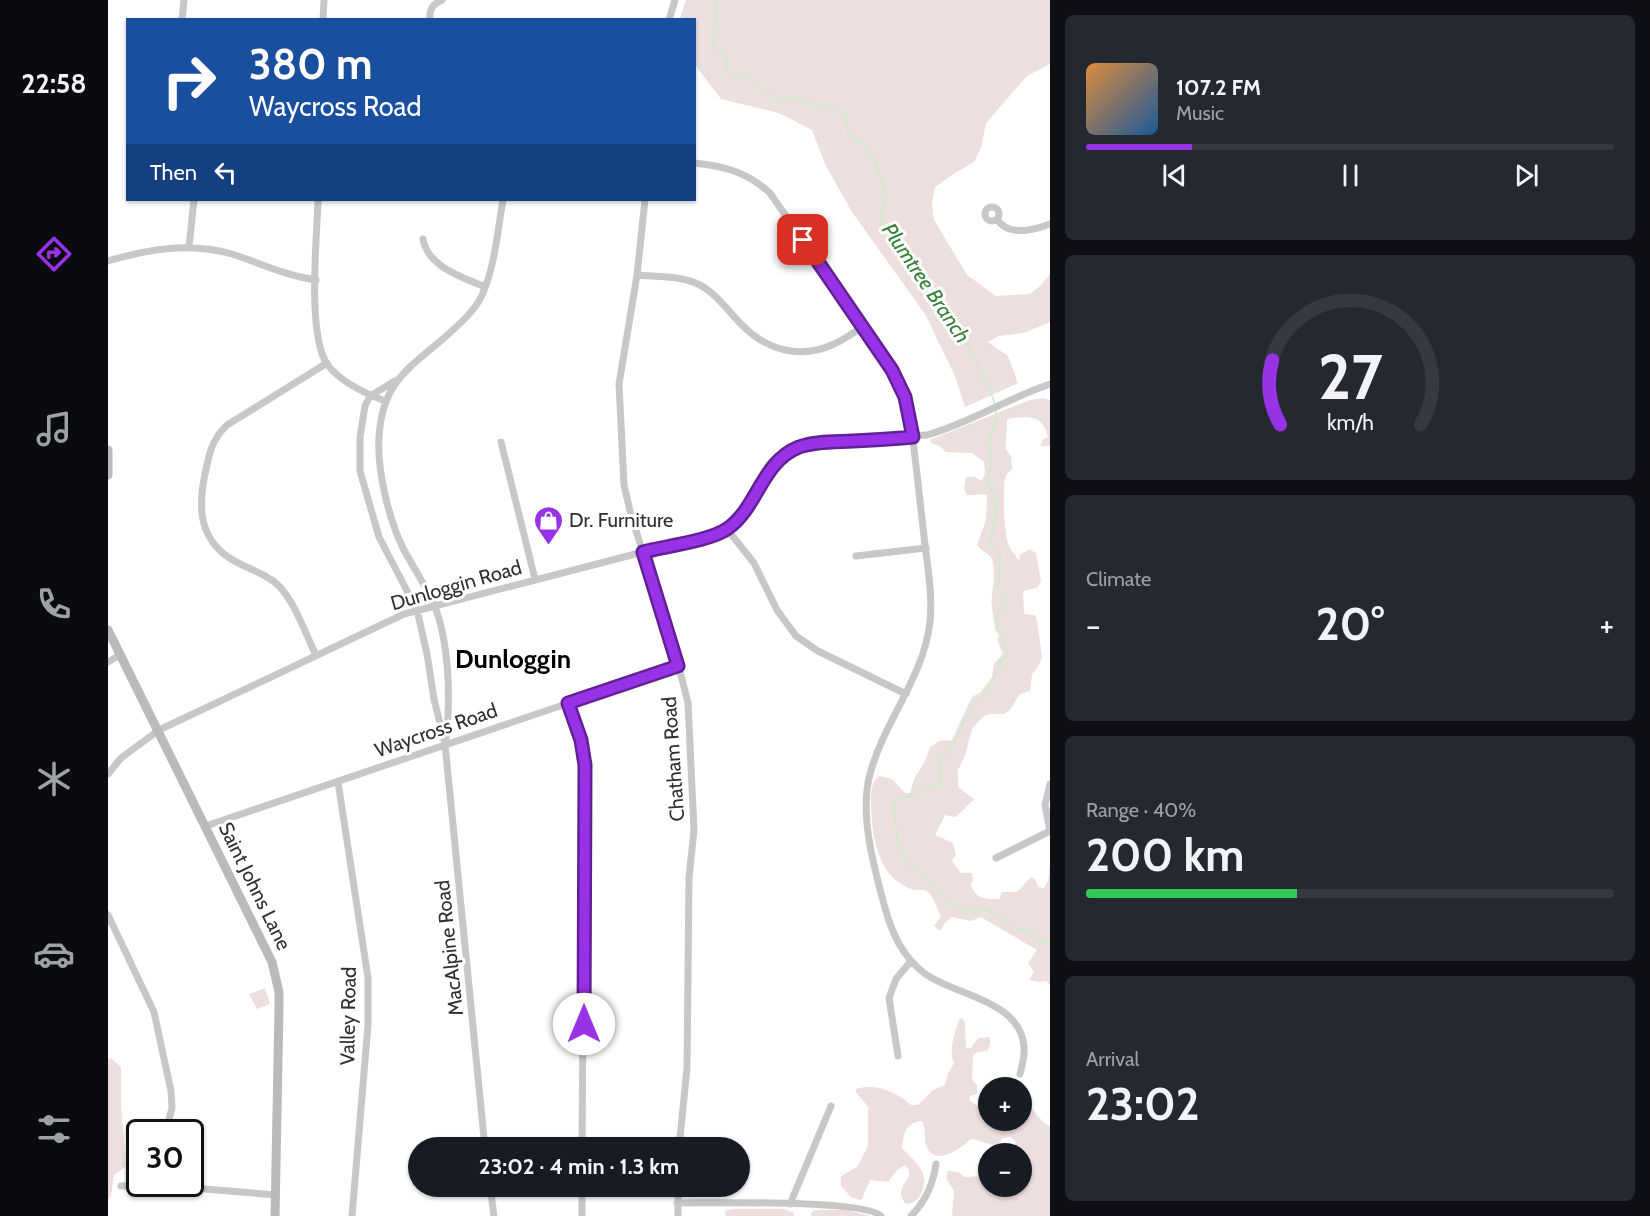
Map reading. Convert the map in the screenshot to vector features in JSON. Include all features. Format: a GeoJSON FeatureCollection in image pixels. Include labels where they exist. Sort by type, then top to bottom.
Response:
{"type":"FeatureCollection","features":[{"type":"Feature","properties":{"kind":"street"},"geometry":{"type":"LineString","coordinates":[[182,18],[184,0]]}},
{"type":"Feature","properties":{"kind":"street"},"geometry":{"type":"LineString","coordinates":[[323,18],[324,0]]}},
{"type":"Feature","properties":{"kind":"street"},"geometry":{"type":"LineString","coordinates":[[430,18],[431,9],[435,3],[442,0]]}},
{"type":"Feature","properties":{"kind":"street"},"geometry":{"type":"LineString","coordinates":[[670,18],[675,0]]}},
{"type":"Feature","properties":{"kind":"street"},"geometry":{"type":"LineString","coordinates":[[696,163],[732,169],[754,180],[770,193],[889,365],[905,397],[913,437],[926,548],[930,622],[922,653],[906,694],[875,759],[870,775],[866,805],[868,833],[888,920],[894,935],[910,961],[935,980],[1008,1014],[1020,1029],[1023,1038],[1024,1048],[1020,1074]]}},
{"type":"Feature","properties":{"kind":"street"},"geometry":{"type":"LineString","coordinates":[[189,247],[194,201]]}},
{"type":"Feature","properties":{"kind":"street"},"geometry":{"type":"LineString","coordinates":[[318,201],[316,280],[318,330],[327,363],[347,382],[370,396],[384,401]]}},
{"type":"Feature","properties":{"kind":"street","name":"MacAlpine Road"},"geometry":{"type":"LineString","coordinates":[[484,1137],[445,744],[417,610],[380,541],[363,489],[360,471],[360,438],[365,406],[370,396],[395,381],[470,314],[479,301],[494,253],[503,201]]}},
{"type":"Feature","properties":{"kind":"street","name":"Chatham Road"},"geometry":{"type":"LineString","coordinates":[[645,201],[637,275],[618,396],[626,499],[688,703],[694,808],[689,884],[687,1068],[680,1137]]}},
{"type":"Feature","properties":{"kind":"street"},"geometry":{"type":"LineString","coordinates":[[997,219],[1004,227],[1015,230],[1031,230],[1050,224]]}},
{"type":"Feature","properties":{"kind":"street"},"geometry":{"type":"LineString","coordinates":[[423,239],[428,253],[440,265],[485,287]]}},
{"type":"Feature","properties":{"kind":"street"},"geometry":{"type":"LineString","coordinates":[[108,261],[147,250],[189,247],[229,254],[286,274],[316,280]]}},
{"type":"Feature","properties":{"kind":"street"},"geometry":{"type":"LineString","coordinates":[[637,275],[696,283],[713,294],[751,334],[762,342],[786,351],[810,351],[835,344],[862,327]]}},
{"type":"Feature","properties":{"kind":"street"},"geometry":{"type":"LineString","coordinates":[[316,655],[282,589],[265,576],[240,565],[221,552],[207,529],[200,505],[209,452],[219,433],[227,425],[327,363]]}},
{"type":"Feature","properties":{"kind":"street","name":"MacAlpine Road"},"geometry":{"type":"LineString","coordinates":[[395,381],[384,401],[379,439],[384,485],[397,534],[434,605],[439,622],[447,671],[448,722],[445,744]]}},
{"type":"Feature","properties":{"kind":"street","name":"Dunloggin Road"},"geometry":{"type":"LineString","coordinates":[[108,774],[121,758],[159,730],[417,610],[643,552],[707,538],[727,529],[740,517],[776,463],[798,448],[827,442],[913,437],[941,431],[999,404],[1050,384]]}},
{"type":"Feature","properties":{"kind":"street"},"geometry":{"type":"LineString","coordinates":[[501,442],[535,579]]}},
{"type":"Feature","properties":{"kind":"street"},"geometry":{"type":"LineString","coordinates":[[108,450],[108,475]]}},
{"type":"Feature","properties":{"kind":"street"},"geometry":{"type":"LineString","coordinates":[[727,529],[754,563],[783,620],[796,636],[818,651],[906,694]]}},
{"type":"Feature","properties":{"kind":"street"},"geometry":{"type":"LineString","coordinates":[[856,556],[926,548]]}},
{"type":"Feature","properties":{"kind":"street","name":"Saint Johns Lane"},"geometry":{"type":"LineString","coordinates":[[108,630],[267,949],[276,977],[279,1008],[275,1216]]}},
{"type":"Feature","properties":{"kind":"street"},"geometry":{"type":"LineString","coordinates":[[108,662],[120,655]]}},
{"type":"Feature","properties":{"kind":"street","name":"Waycross Road"},"geometry":{"type":"LineString","coordinates":[[206,826],[678,666]]}},
{"type":"Feature","properties":{"kind":"street"},"geometry":{"type":"LineString","coordinates":[[568,703],[581,740],[585,765],[582,1137]]}},
{"type":"Feature","properties":{"kind":"street","name":"Valley Road"},"geometry":{"type":"LineString","coordinates":[[338,782],[368,978],[368,1025],[352,1216]]}},
{"type":"Feature","properties":{"kind":"street"},"geometry":{"type":"LineString","coordinates":[[996,858],[1050,831],[1045,805],[1050,784]]}},
{"type":"Feature","properties":{"kind":"street"},"geometry":{"type":"LineString","coordinates":[[108,915],[154,1012],[171,1091],[172,1108],[169,1119]]}},
{"type":"Feature","properties":{"kind":"street"},"geometry":{"type":"LineString","coordinates":[[897,1056],[889,998],[896,979],[910,961]]}},
{"type":"Feature","properties":{"kind":"street"},"geometry":{"type":"LineString","coordinates":[[790,1204],[831,1106]]}},
{"type":"Feature","properties":{"kind":"street"},"geometry":{"type":"LineString","coordinates":[[911,1216],[924,1201],[932,1185],[936,1164]]}},
{"type":"Feature","properties":{"kind":"street"},"geometry":{"type":"LineString","coordinates":[[121,1186],[146,1185],[276,1195]]}},
{"type":"Feature","properties":{"kind":"street"},"geometry":{"type":"LineString","coordinates":[[491,1197],[494,1216]]}},
{"type":"Feature","properties":{"kind":"street"},"geometry":{"type":"LineString","coordinates":[[582,1197],[582,1216]]}},
{"type":"Feature","properties":{"kind":"street"},"geometry":{"type":"LineString","coordinates":[[677,1197],[678,1216]]}},
{"type":"Feature","properties":{"kind":"street"},"geometry":{"type":"LineString","coordinates":[[677,1203],[790,1204],[868,1209],[881,1216]]}},
{"type":"Feature","properties":{"kind":"shaded area"},"geometry":{"type":"Polygon","coordinates":[[[686,0],[1050,0],[1050,64],[1027,76],[986,123],[981,148],[974,162],[935,187],[932,203],[934,220],[967,275],[996,296],[1030,294],[1050,274],[1050,322],[1024,333],[999,336],[988,342],[1008,356],[1018,383],[965,407],[955,376],[925,314],[852,212],[825,164],[812,130],[779,113],[721,99],[696,66],[696,18],[680,18],[686,0]]]}},
{"type":"Feature","properties":{"kind":"shaded area"},"geometry":{"type":"Polygon","coordinates":[[[1043,398],[1050,400],[1050,446],[1041,446],[1042,440],[1048,437],[1046,429],[1038,420],[1027,417],[1007,419],[1006,449],[1011,456],[1012,469],[1006,476],[1004,500],[1007,541],[1010,548],[1019,562],[1020,555],[1029,549],[1036,553],[1041,582],[1037,588],[1023,591],[1024,614],[1035,615],[1042,657],[1032,674],[1030,691],[1020,694],[1010,710],[1004,714],[984,716],[972,729],[965,756],[958,770],[958,787],[974,799],[956,817],[945,815],[935,835],[953,843],[956,855],[952,861],[961,873],[972,873],[973,890],[978,896],[985,898],[999,899],[1002,892],[1017,892],[1031,877],[1035,879],[1038,887],[1044,888],[1048,881],[1050,864],[1050,985],[1046,981],[1029,980],[1034,972],[1028,963],[1037,950],[981,917],[971,921],[952,917],[940,931],[934,926],[941,916],[930,894],[925,890],[906,887],[885,867],[874,837],[871,806],[873,786],[879,776],[892,779],[905,793],[910,793],[914,779],[930,747],[939,741],[952,740],[973,696],[980,693],[992,677],[994,664],[1003,654],[997,640],[999,634],[995,630],[992,608],[993,562],[990,556],[977,545],[986,520],[987,495],[966,495],[964,488],[966,477],[974,477],[982,481],[985,473],[984,462],[972,453],[946,452],[939,445],[932,444],[930,440],[1030,400],[1043,398]]]}},
{"type":"Feature","properties":{"kind":"shaded area"},"geometry":{"type":"Polygon","coordinates":[[[265,988],[270,1004],[257,1009],[249,994],[265,988]]]}},
{"type":"Feature","properties":{"kind":"shaded area"},"geometry":{"type":"Polygon","coordinates":[[[960,1018],[965,1022],[966,1048],[971,1048],[978,1038],[990,1037],[987,1051],[977,1052],[973,1056],[972,1080],[977,1085],[977,1094],[970,1096],[969,1100],[978,1105],[978,1131],[1032,1131],[1032,1110],[1050,1126],[1050,1216],[952,1216],[954,1191],[946,1178],[948,1171],[958,1172],[965,1177],[978,1176],[978,1197],[1032,1197],[1032,1143],[1016,1143],[1011,1137],[1003,1138],[999,1143],[971,1139],[954,1151],[940,1156],[934,1155],[929,1152],[926,1145],[922,1121],[912,1124],[906,1130],[902,1148],[917,1163],[923,1174],[924,1186],[915,1201],[906,1204],[901,1196],[909,1176],[909,1170],[905,1165],[896,1171],[888,1182],[870,1180],[860,1200],[851,1197],[841,1186],[841,1177],[857,1167],[868,1146],[868,1107],[856,1089],[879,1088],[899,1096],[911,1105],[918,1105],[933,1090],[945,1085],[954,1063],[952,1047],[960,1018]]]}},
{"type":"Feature","properties":{"kind":"shaded area"},"geometry":{"type":"Polygon","coordinates":[[[111,1058],[121,1067],[121,1106],[126,1166],[114,1175],[111,1196],[108,1200],[108,1059],[111,1058]]]}},
{"type":"Feature","properties":{"kind":"shaded area"},"geometry":{"type":"Polygon","coordinates":[[[784,1209],[794,1213],[794,1216],[726,1216],[725,1211],[784,1209]]]}},
{"type":"Feature","properties":{"kind":"shaded area"},"geometry":{"type":"Polygon","coordinates":[[[814,1210],[846,1210],[871,1216],[811,1216],[814,1210]]]}},
{"type":"Feature","properties":{"kind":"waterway","name":"Plumtree Branch"},"geometry":{"type":"LineString","coordinates":[[716,0],[714,48],[726,56],[728,72],[732,76],[753,78],[761,88],[780,100],[797,98],[816,105],[834,108],[846,115],[849,138],[864,144],[874,158],[885,189],[886,200],[881,211],[883,224],[903,247],[928,294],[961,330],[989,387],[995,405]]}},
{"type":"Feature","properties":{"kind":"waterway","name":"Plumtree Branch"},"geometry":{"type":"LineString","coordinates":[[996,410],[997,420],[989,441],[991,455],[988,483],[998,499],[991,546],[1000,556],[1000,576],[997,589],[1004,597],[1004,601],[997,623],[1000,636],[1008,652],[1006,657],[1000,659],[1001,665],[988,689],[974,702],[957,738],[940,762],[940,783],[934,787],[931,785],[916,796],[901,798],[894,804],[897,839],[909,865],[931,880],[948,902],[971,912],[990,911],[1017,929],[1031,931],[1041,942],[1050,943]]}},
{"type":"Feature","properties":{"kind":"place","name":"Dr. Furniture"},"geometry":{"type":"Point","coordinates":[548,546]}},
{"type":"Feature","properties":{"kind":"district","name":"Dunloggin"},"geometry":{"type":"Point","coordinates":[513,659]}},
{"type":"Feature","properties":{"kind":"route"},"geometry":{"type":"LineString","coordinates":[[584,1024],[585,755],[568,703],[678,666],[643,552],[707,538],[727,529],[740,517],[776,463],[798,448],[827,442],[913,437],[905,397],[892,370],[803,240]]}}]}
